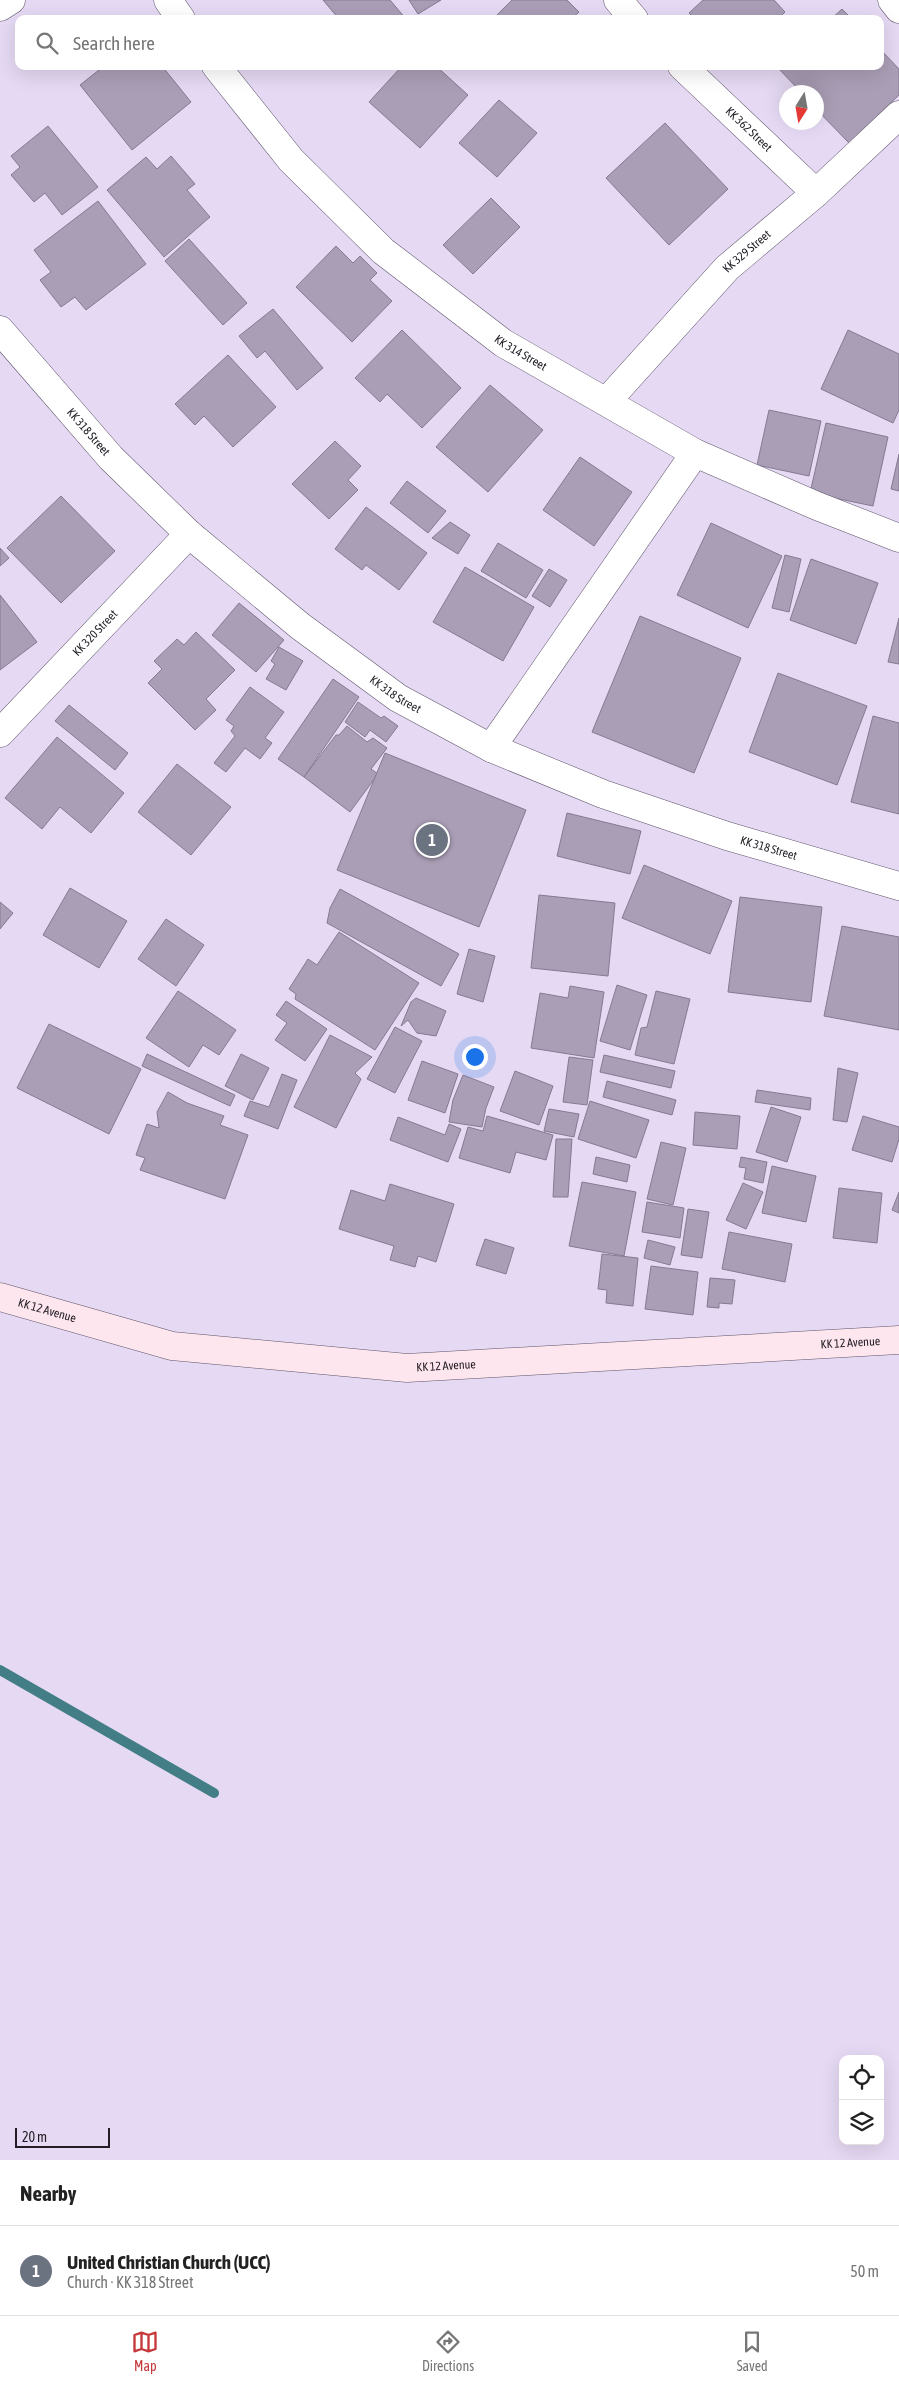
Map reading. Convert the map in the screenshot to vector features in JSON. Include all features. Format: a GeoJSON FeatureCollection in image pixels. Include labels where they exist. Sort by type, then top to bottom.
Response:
{"type":"FeatureCollection","features":[{"type":"Feature","properties":{"kind":"main road","name":"KK 12 Avenue"},"geometry":{"type":"LineString","coordinates":[[0,1297],[172,1346],[408,1368],[899,1340]]}},
{"type":"Feature","properties":{"kind":"street"},"geometry":{"type":"LineString","coordinates":[[0,7],[11,0]]}},
{"type":"Feature","properties":{"kind":"street"},"geometry":{"type":"LineString","coordinates":[[168,0],[177,15]]}},
{"type":"Feature","properties":{"kind":"street"},"geometry":{"type":"LineString","coordinates":[[618,0],[631,15]]}},
{"type":"Feature","properties":{"kind":"street"},"geometry":{"type":"LineString","coordinates":[[892,0],[899,9]]}},
{"type":"Feature","properties":{"kind":"street","name":"KK 314 Street"},"geometry":{"type":"LineString","coordinates":[[219,70],[291,160],[383,251],[503,343],[695,453],[817,506],[899,538]]}},
{"type":"Feature","properties":{"kind":"street","name":"KK 362 Street"},"geometry":{"type":"LineString","coordinates":[[686,70],[816,193]]}},
{"type":"Feature","properties":{"kind":"street","name":"KK 329 Street"},"geometry":{"type":"LineString","coordinates":[[607,401],[727,268],[816,193],[899,114]]}},
{"type":"Feature","properties":{"kind":"street","name":"KK 318 Street"},"geometry":{"type":"LineString","coordinates":[[0,330],[111,458],[189,534],[300,626],[390,692],[491,748],[603,794],[728,836],[899,886]]}},
{"type":"Feature","properties":{"kind":"street"},"geometry":{"type":"LineString","coordinates":[[491,748],[695,453]]}},
{"type":"Feature","properties":{"kind":"street","name":"KK 320 Street"},"geometry":{"type":"LineString","coordinates":[[0,733],[189,534]]}},
{"type":"Feature","properties":{"kind":"building"},"geometry":{"type":"Polygon","coordinates":[[[323,0],[390,0],[403,15],[336,15],[323,0]]]}},
{"type":"Feature","properties":{"kind":"building"},"geometry":{"type":"Polygon","coordinates":[[[409,0],[441,0],[418,14],[409,0]]]}},
{"type":"Feature","properties":{"kind":"building"},"geometry":{"type":"Polygon","coordinates":[[[512,0],[567,0],[579,12],[576,15],[497,15],[512,0]]]}},
{"type":"Feature","properties":{"kind":"building"},"geometry":{"type":"Polygon","coordinates":[[[703,0],[774,0],[785,12],[782,15],[691,15],[689,13],[703,0]]]}},
{"type":"Feature","properties":{"kind":"building"},"geometry":{"type":"Polygon","coordinates":[[[842,9],[848,15],[835,15],[842,9]]]}},
{"type":"Feature","properties":{"kind":"building"},"geometry":{"type":"Polygon","coordinates":[[[884,53],[899,69],[899,95],[849,143],[824,117],[824,85],[794,85],[780,70],[884,70],[884,53]]]}},
{"type":"Feature","properties":{"kind":"building"},"geometry":{"type":"Polygon","coordinates":[[[99,70],[165,70],[191,102],[132,150],[80,85],[99,70]]]}},
{"type":"Feature","properties":{"kind":"building"},"geometry":{"type":"Polygon","coordinates":[[[398,70],[440,70],[468,95],[420,148],[369,102],[398,70]]]}},
{"type":"Feature","properties":{"kind":"building"},"geometry":{"type":"Polygon","coordinates":[[[499,100],[537,133],[497,177],[459,143],[499,100]]]}},
{"type":"Feature","properties":{"kind":"building"},"geometry":{"type":"Polygon","coordinates":[[[665,123],[728,189],[669,245],[606,178],[665,123]]]}},
{"type":"Feature","properties":{"kind":"building"},"geometry":{"type":"Polygon","coordinates":[[[48,126],[98,187],[62,215],[45,193],[34,202],[11,175],[20,167],[11,156],[48,126]]]}},
{"type":"Feature","properties":{"kind":"building"},"geometry":{"type":"Polygon","coordinates":[[[171,156],[195,184],[187,190],[210,217],[164,257],[107,190],[146,157],[157,169],[171,156]]]}},
{"type":"Feature","properties":{"kind":"building"},"geometry":{"type":"Polygon","coordinates":[[[491,198],[520,227],[473,274],[443,245],[491,198]]]}},
{"type":"Feature","properties":{"kind":"building"},"geometry":{"type":"Polygon","coordinates":[[[98,201],[146,264],[86,310],[75,297],[61,307],[40,280],[51,272],[34,250],[98,201]]]}},
{"type":"Feature","properties":{"kind":"building"},"geometry":{"type":"Polygon","coordinates":[[[189,239],[247,303],[223,325],[165,261],[189,239]]]}},
{"type":"Feature","properties":{"kind":"building"},"geometry":{"type":"Polygon","coordinates":[[[336,246],[353,263],[360,256],[377,273],[370,280],[392,301],[352,342],[296,287],[336,246]]]}},
{"type":"Feature","properties":{"kind":"building"},"geometry":{"type":"Polygon","coordinates":[[[273,309],[323,368],[297,390],[265,351],[257,358],[239,336],[273,309]]]}},
{"type":"Feature","properties":{"kind":"building"},"geometry":{"type":"Polygon","coordinates":[[[402,330],[461,388],[422,428],[387,394],[380,402],[355,378],[402,330]]]}},
{"type":"Feature","properties":{"kind":"building"},"geometry":{"type":"Polygon","coordinates":[[[848,330],[899,354],[899,410],[893,423],[821,389],[848,330]]]}},
{"type":"Feature","properties":{"kind":"building"},"geometry":{"type":"Polygon","coordinates":[[[228,355],[276,407],[233,447],[204,416],[195,425],[175,404],[228,355]]]}},
{"type":"Feature","properties":{"kind":"building"},"geometry":{"type":"Polygon","coordinates":[[[490,385],[543,430],[488,492],[436,447],[490,385]]]}},
{"type":"Feature","properties":{"kind":"building"},"geometry":{"type":"Polygon","coordinates":[[[769,410],[821,421],[809,476],[757,465],[769,410]]]}},
{"type":"Feature","properties":{"kind":"building"},"geometry":{"type":"Polygon","coordinates":[[[826,423],[888,437],[873,506],[810,493],[826,423]]]}},
{"type":"Feature","properties":{"kind":"building"},"geometry":{"type":"Polygon","coordinates":[[[335,441],[361,466],[348,480],[358,490],[329,519],[292,484],[335,441]]]}},
{"type":"Feature","properties":{"kind":"building"},"geometry":{"type":"Polygon","coordinates":[[[899,454],[899,491],[891,489],[899,454]]]}},
{"type":"Feature","properties":{"kind":"building"},"geometry":{"type":"Polygon","coordinates":[[[580,457],[632,492],[594,546],[543,510],[580,457]]]}},
{"type":"Feature","properties":{"kind":"building"},"geometry":{"type":"Polygon","coordinates":[[[407,481],[446,511],[428,533],[390,503],[407,481]]]}},
{"type":"Feature","properties":{"kind":"building"},"geometry":{"type":"Polygon","coordinates":[[[61,496],[115,551],[61,603],[7,548],[61,496]]]}},
{"type":"Feature","properties":{"kind":"building"},"geometry":{"type":"Polygon","coordinates":[[[366,507],[427,553],[399,590],[366,565],[362,570],[335,549],[366,507]]]}},
{"type":"Feature","properties":{"kind":"building"},"geometry":{"type":"Polygon","coordinates":[[[450,522],[470,535],[458,554],[432,538],[450,522]]]}},
{"type":"Feature","properties":{"kind":"building"},"geometry":{"type":"Polygon","coordinates":[[[711,523],[782,556],[748,628],[677,595],[711,523]]]}},
{"type":"Feature","properties":{"kind":"building"},"geometry":{"type":"Polygon","coordinates":[[[498,543],[543,570],[526,598],[481,571],[498,543]]]}},
{"type":"Feature","properties":{"kind":"building"},"geometry":{"type":"Polygon","coordinates":[[[0,548],[9,558],[0,566],[0,548]]]}},
{"type":"Feature","properties":{"kind":"building"},"geometry":{"type":"Polygon","coordinates":[[[785,555],[801,559],[789,612],[772,608],[785,555]]]}},
{"type":"Feature","properties":{"kind":"building"},"geometry":{"type":"Polygon","coordinates":[[[811,559],[878,583],[856,644],[790,620],[811,559]]]}},
{"type":"Feature","properties":{"kind":"building"},"geometry":{"type":"Polygon","coordinates":[[[465,567],[534,607],[503,661],[433,622],[465,567]]]}},
{"type":"Feature","properties":{"kind":"building"},"geometry":{"type":"Polygon","coordinates":[[[549,569],[567,580],[550,607],[532,596],[549,569]]]}},
{"type":"Feature","properties":{"kind":"building"},"geometry":{"type":"Polygon","coordinates":[[[0,595],[37,642],[0,670],[0,595]]]}},
{"type":"Feature","properties":{"kind":"building"},"geometry":{"type":"Polygon","coordinates":[[[239,603],[284,640],[256,672],[212,635],[239,603]]]}},
{"type":"Feature","properties":{"kind":"building"},"geometry":{"type":"Polygon","coordinates":[[[640,616],[741,658],[694,773],[592,732],[640,616]]]}},
{"type":"Feature","properties":{"kind":"building"},"geometry":{"type":"Polygon","coordinates":[[[899,618],[899,664],[888,662],[899,618]]]}},
{"type":"Feature","properties":{"kind":"building"},"geometry":{"type":"Polygon","coordinates":[[[196,632],[235,670],[206,699],[216,710],[195,730],[148,683],[162,669],[154,661],[177,639],[184,645],[196,632]]]}},
{"type":"Feature","properties":{"kind":"building"},"geometry":{"type":"Polygon","coordinates":[[[279,647],[303,661],[286,690],[266,679],[275,664],[271,661],[279,647]]]}},
{"type":"Feature","properties":{"kind":"building"},"geometry":{"type":"Polygon","coordinates":[[[778,673],[867,706],[837,785],[749,752],[778,673]]]}},
{"type":"Feature","properties":{"kind":"building"},"geometry":{"type":"Polygon","coordinates":[[[333,679],[359,697],[304,777],[278,759],[333,679]]]}},
{"type":"Feature","properties":{"kind":"building"},"geometry":{"type":"Polygon","coordinates":[[[250,687],[284,712],[265,738],[272,743],[260,759],[245,748],[226,772],[214,763],[235,736],[231,731],[234,726],[226,720],[250,687]]]}},
{"type":"Feature","properties":{"kind":"building"},"geometry":{"type":"Polygon","coordinates":[[[358,702],[381,718],[384,716],[398,726],[386,742],[370,730],[365,737],[345,722],[358,702]]]}},
{"type":"Feature","properties":{"kind":"building"},"geometry":{"type":"Polygon","coordinates":[[[69,705],[128,753],[115,770],[55,721],[69,705]]]}},
{"type":"Feature","properties":{"kind":"building"},"geometry":{"type":"Polygon","coordinates":[[[873,716],[899,723],[899,814],[851,802],[873,716]]]}},
{"type":"Feature","properties":{"kind":"building"},"geometry":{"type":"Polygon","coordinates":[[[347,726],[367,742],[373,738],[387,748],[371,769],[378,774],[350,812],[304,777],[336,735],[339,735],[347,726]]]}},
{"type":"Feature","properties":{"kind":"building"},"geometry":{"type":"Polygon","coordinates":[[[57,737],[124,793],[91,833],[60,807],[42,829],[5,798],[57,737]]]}},
{"type":"Feature","properties":{"kind":"building"},"geometry":{"type":"Polygon","coordinates":[[[385,753],[526,810],[479,927],[337,870],[385,753]]]}},
{"type":"Feature","properties":{"kind":"building"},"geometry":{"type":"Polygon","coordinates":[[[177,764],[231,807],[191,855],[138,812],[177,764]]]}},
{"type":"Feature","properties":{"kind":"building"},"geometry":{"type":"Polygon","coordinates":[[[567,813],[641,831],[630,874],[557,856],[567,813]]]}},
{"type":"Feature","properties":{"kind":"building"},"geometry":{"type":"Polygon","coordinates":[[[644,865],[732,901],[710,954],[622,918],[644,865]]]}},
{"type":"Feature","properties":{"kind":"building"},"geometry":{"type":"Polygon","coordinates":[[[70,888],[127,921],[99,968],[43,935],[70,888]]]}},
{"type":"Feature","properties":{"kind":"building"},"geometry":{"type":"Polygon","coordinates":[[[340,889],[459,954],[441,986],[327,923],[330,908],[340,889]]]}},
{"type":"Feature","properties":{"kind":"building"},"geometry":{"type":"Polygon","coordinates":[[[539,895],[615,903],[608,976],[531,968],[539,895]]]}},
{"type":"Feature","properties":{"kind":"building"},"geometry":{"type":"Polygon","coordinates":[[[740,897],[822,907],[811,1002],[728,992],[740,897]]]}},
{"type":"Feature","properties":{"kind":"building"},"geometry":{"type":"Polygon","coordinates":[[[0,902],[13,913],[0,929],[0,902]]]}},
{"type":"Feature","properties":{"kind":"building"},"geometry":{"type":"Polygon","coordinates":[[[166,919],[204,945],[176,986],[138,959],[166,919]]]}},
{"type":"Feature","properties":{"kind":"building"},"geometry":{"type":"Polygon","coordinates":[[[842,926],[899,937],[899,1030],[824,1016],[842,926]]]}},
{"type":"Feature","properties":{"kind":"building"},"geometry":{"type":"Polygon","coordinates":[[[339,932],[419,983],[375,1050],[295,999],[296,994],[289,989],[308,959],[317,965],[339,932]]]}},
{"type":"Feature","properties":{"kind":"building"},"geometry":{"type":"Polygon","coordinates":[[[469,949],[495,956],[483,1002],[457,994],[469,949]]]}},
{"type":"Feature","properties":{"kind":"building"},"geometry":{"type":"Polygon","coordinates":[[[617,985],[647,995],[630,1050],[600,1041],[617,985]]]}},
{"type":"Feature","properties":{"kind":"building"},"geometry":{"type":"Polygon","coordinates":[[[570,986],[604,992],[594,1058],[531,1048],[540,993],[568,998],[570,986]]]}},
{"type":"Feature","properties":{"kind":"building"},"geometry":{"type":"Polygon","coordinates":[[[178,991],[236,1030],[219,1055],[203,1045],[189,1067],[146,1038],[178,991]]]}},
{"type":"Feature","properties":{"kind":"building"},"geometry":{"type":"Polygon","coordinates":[[[656,991],[690,999],[674,1064],[635,1055],[641,1028],[647,1027],[656,991]]]}},
{"type":"Feature","properties":{"kind":"building"},"geometry":{"type":"Polygon","coordinates":[[[416,998],[446,1011],[436,1036],[417,1033],[408,1020],[401,1026],[411,1002],[416,998]]]}},
{"type":"Feature","properties":{"kind":"building"},"geometry":{"type":"Polygon","coordinates":[[[286,1001],[327,1029],[305,1061],[275,1040],[287,1023],[276,1015],[286,1001]]]}},
{"type":"Feature","properties":{"kind":"building"},"geometry":{"type":"Polygon","coordinates":[[[49,1024],[141,1069],[109,1134],[17,1088],[49,1024]]]}},
{"type":"Feature","properties":{"kind":"building"},"geometry":{"type":"Polygon","coordinates":[[[395,1027],[422,1041],[395,1093],[367,1079],[395,1027]]]}},
{"type":"Feature","properties":{"kind":"building"},"geometry":{"type":"Polygon","coordinates":[[[330,1035],[372,1057],[355,1073],[361,1079],[336,1128],[294,1107],[330,1035]]]}},
{"type":"Feature","properties":{"kind":"building"},"geometry":{"type":"Polygon","coordinates":[[[147,1054],[235,1095],[230,1106],[142,1066],[147,1054]]]}},
{"type":"Feature","properties":{"kind":"building"},"geometry":{"type":"Polygon","coordinates":[[[241,1054],[269,1068],[253,1100],[225,1086],[241,1054]]]}},
{"type":"Feature","properties":{"kind":"building"},"geometry":{"type":"Polygon","coordinates":[[[604,1055],[675,1071],[671,1088],[600,1072],[604,1055]]]}},
{"type":"Feature","properties":{"kind":"building"},"geometry":{"type":"Polygon","coordinates":[[[569,1057],[593,1060],[587,1105],[563,1102],[569,1057]]]}},
{"type":"Feature","properties":{"kind":"building"},"geometry":{"type":"Polygon","coordinates":[[[422,1061],[458,1074],[445,1113],[408,1100],[422,1061]]]}},
{"type":"Feature","properties":{"kind":"building"},"geometry":{"type":"Polygon","coordinates":[[[838,1068],[858,1073],[847,1122],[833,1120],[838,1068]]]}},
{"type":"Feature","properties":{"kind":"building"},"geometry":{"type":"Polygon","coordinates":[[[515,1071],[553,1086],[539,1125],[500,1111],[515,1071]]]}},
{"type":"Feature","properties":{"kind":"building"},"geometry":{"type":"Polygon","coordinates":[[[282,1074],[297,1080],[278,1129],[244,1116],[250,1101],[269,1107],[282,1074]]]}},
{"type":"Feature","properties":{"kind":"building"},"geometry":{"type":"Polygon","coordinates":[[[463,1075],[494,1087],[486,1108],[482,1127],[449,1122],[453,1100],[463,1075]]]}},
{"type":"Feature","properties":{"kind":"building"},"geometry":{"type":"Polygon","coordinates":[[[607,1081],[676,1100],[672,1115],[603,1097],[607,1081]]]}},
{"type":"Feature","properties":{"kind":"building"},"geometry":{"type":"Polygon","coordinates":[[[757,1090],[811,1098],[810,1110],[755,1102],[757,1090]]]}},
{"type":"Feature","properties":{"kind":"building"},"geometry":{"type":"Polygon","coordinates":[[[168,1092],[187,1103],[224,1116],[220,1125],[248,1135],[225,1199],[140,1170],[145,1158],[136,1155],[147,1124],[159,1128],[157,1112],[168,1092]]]}},
{"type":"Feature","properties":{"kind":"building"},"geometry":{"type":"Polygon","coordinates":[[[590,1101],[649,1120],[636,1158],[578,1139],[590,1101]]]}},
{"type":"Feature","properties":{"kind":"building"},"geometry":{"type":"Polygon","coordinates":[[[771,1107],[801,1117],[787,1162],[756,1152],[771,1107]]]}},
{"type":"Feature","properties":{"kind":"building"},"geometry":{"type":"Polygon","coordinates":[[[549,1109],[579,1114],[574,1137],[544,1131],[549,1109]]]}},
{"type":"Feature","properties":{"kind":"building"},"geometry":{"type":"Polygon","coordinates":[[[695,1112],[740,1116],[737,1149],[693,1145],[695,1112]]]}},
{"type":"Feature","properties":{"kind":"building"},"geometry":{"type":"Polygon","coordinates":[[[487,1116],[553,1135],[546,1160],[516,1152],[510,1173],[459,1158],[468,1127],[483,1131],[487,1116]]]}},
{"type":"Feature","properties":{"kind":"building"},"geometry":{"type":"Polygon","coordinates":[[[863,1116],[899,1127],[899,1139],[892,1162],[852,1150],[863,1116]]]}},
{"type":"Feature","properties":{"kind":"building"},"geometry":{"type":"Polygon","coordinates":[[[398,1117],[445,1135],[449,1124],[461,1129],[448,1162],[390,1140],[398,1117]]]}},
{"type":"Feature","properties":{"kind":"building"},"geometry":{"type":"Polygon","coordinates":[[[556,1139],[572,1139],[568,1197],[553,1197],[556,1139]]]}},
{"type":"Feature","properties":{"kind":"building"},"geometry":{"type":"Polygon","coordinates":[[[661,1142],[686,1148],[673,1205],[647,1199],[661,1142]]]}},
{"type":"Feature","properties":{"kind":"building"},"geometry":{"type":"Polygon","coordinates":[[[596,1157],[630,1165],[627,1182],[593,1174],[596,1157]]]}},
{"type":"Feature","properties":{"kind":"building"},"geometry":{"type":"Polygon","coordinates":[[[741,1157],[767,1162],[763,1183],[744,1179],[746,1168],[739,1167],[741,1157]]]}},
{"type":"Feature","properties":{"kind":"building"},"geometry":{"type":"Polygon","coordinates":[[[772,1166],[816,1176],[806,1222],[762,1213],[772,1166]]]}},
{"type":"Feature","properties":{"kind":"building"},"geometry":{"type":"Polygon","coordinates":[[[582,1182],[636,1192],[624,1256],[569,1246],[582,1182]]]}},
{"type":"Feature","properties":{"kind":"building"},"geometry":{"type":"Polygon","coordinates":[[[743,1183],[763,1192],[746,1229],[726,1220],[743,1183]]]}},
{"type":"Feature","properties":{"kind":"building"},"geometry":{"type":"Polygon","coordinates":[[[390,1184],[454,1204],[436,1262],[418,1256],[415,1267],[390,1260],[394,1246],[339,1229],[351,1190],[385,1201],[390,1184]]]}},
{"type":"Feature","properties":{"kind":"building"},"geometry":{"type":"Polygon","coordinates":[[[839,1188],[882,1193],[877,1243],[833,1238],[839,1188]]]}},
{"type":"Feature","properties":{"kind":"building"},"geometry":{"type":"Polygon","coordinates":[[[899,1192],[899,1213],[892,1210],[899,1192]]]}},
{"type":"Feature","properties":{"kind":"building"},"geometry":{"type":"Polygon","coordinates":[[[647,1202],[684,1208],[680,1238],[642,1232],[647,1202]]]}},
{"type":"Feature","properties":{"kind":"building"},"geometry":{"type":"Polygon","coordinates":[[[688,1209],[709,1212],[702,1258],[681,1255],[688,1209]]]}},
{"type":"Feature","properties":{"kind":"building"},"geometry":{"type":"Polygon","coordinates":[[[729,1232],[792,1244],[785,1282],[722,1269],[729,1232]]]}},
{"type":"Feature","properties":{"kind":"building"},"geometry":{"type":"Polygon","coordinates":[[[485,1239],[514,1248],[506,1274],[476,1265],[485,1239]]]}},
{"type":"Feature","properties":{"kind":"building"},"geometry":{"type":"Polygon","coordinates":[[[648,1240],[675,1247],[670,1265],[644,1258],[648,1240]]]}},
{"type":"Feature","properties":{"kind":"building"},"geometry":{"type":"Polygon","coordinates":[[[602,1254],[638,1258],[633,1306],[606,1303],[607,1290],[598,1289],[602,1254]]]}},
{"type":"Feature","properties":{"kind":"building"},"geometry":{"type":"Polygon","coordinates":[[[651,1266],[698,1272],[693,1315],[645,1309],[651,1266]]]}},
{"type":"Feature","properties":{"kind":"building"},"geometry":{"type":"Polygon","coordinates":[[[710,1278],[735,1280],[732,1304],[719,1303],[719,1308],[707,1307],[710,1278]]]}},
{"type":"Feature","properties":{"kind":"waterway"},"geometry":{"type":"LineString","coordinates":[[0,1670],[214,1793]]}},
{"type":"Feature","properties":{"kind":"place","name":"United Christian Church (UCC)"},"geometry":{"type":"Point","coordinates":[432,840]}}]}
